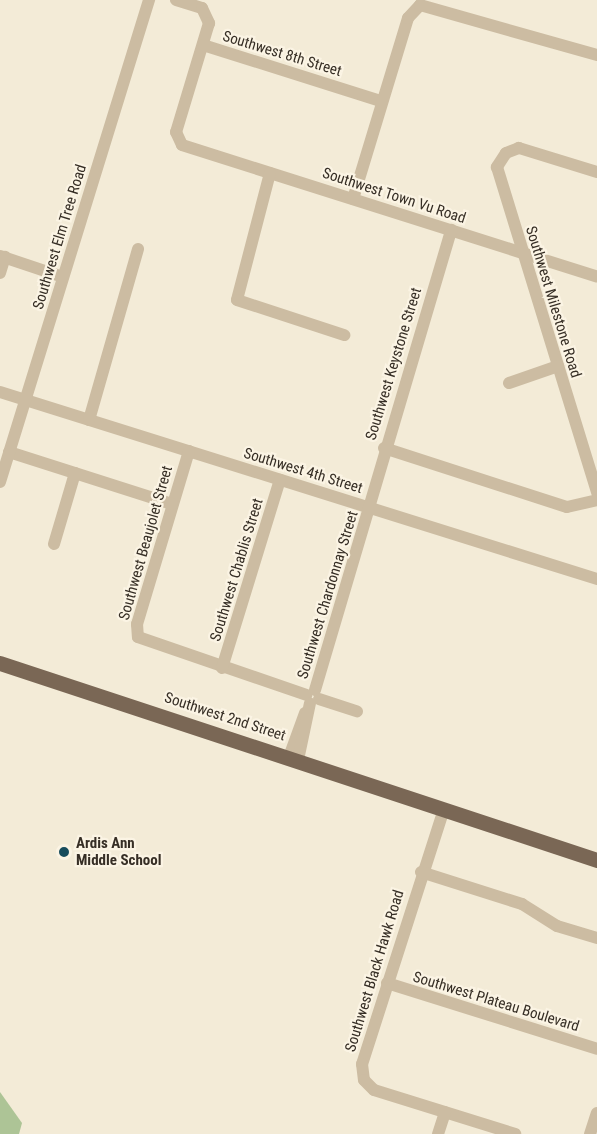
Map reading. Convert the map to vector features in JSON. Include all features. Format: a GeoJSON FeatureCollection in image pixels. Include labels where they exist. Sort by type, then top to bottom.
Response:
{"type":"FeatureCollection","features":[{"type":"Feature","properties":{"kind":"main road","name":"Southwest 2nd Street"},"geometry":{"type":"LineString","coordinates":[[0,663],[597,860]]}},
{"type":"Feature","properties":{"kind":"street","name":"Southwest Elm Tree Road"},"geometry":{"type":"LineString","coordinates":[[0,482],[148,0]]}},
{"type":"Feature","properties":{"kind":"street","name":"Southwest 8th Street"},"geometry":{"type":"LineString","coordinates":[[176,0],[202,8],[207,16],[203,45],[381,101]]}},
{"type":"Feature","properties":{"kind":"street"},"geometry":{"type":"LineString","coordinates":[[353,199],[381,101],[413,9],[431,5],[597,55]]}},
{"type":"Feature","properties":{"kind":"street","name":"Southwest Town Vu Road"},"geometry":{"type":"LineString","coordinates":[[203,45],[176,132],[182,145],[597,277]]}},
{"type":"Feature","properties":{"kind":"street","name":"Southwest Milestone Road"},"geometry":{"type":"LineString","coordinates":[[597,172],[524,149],[504,156],[497,171],[597,493]]}},
{"type":"Feature","properties":{"kind":"street"},"geometry":{"type":"LineString","coordinates":[[270,173],[236,294],[246,305],[344,335]]}},
{"type":"Feature","properties":{"kind":"street","name":"Southwest Keystone Street"},"geometry":{"type":"LineString","coordinates":[[369,508],[384,448],[452,230]]}},
{"type":"Feature","properties":{"kind":"street"},"geometry":{"type":"LineString","coordinates":[[89,420],[138,249]]}},
{"type":"Feature","properties":{"kind":"street"},"geometry":{"type":"LineString","coordinates":[[0,273],[2,257],[63,277]]}},
{"type":"Feature","properties":{"kind":"street"},"geometry":{"type":"LineString","coordinates":[[509,382],[558,366]]}},
{"type":"Feature","properties":{"kind":"street","name":"Southwest 4th Street"},"geometry":{"type":"LineString","coordinates":[[0,392],[597,579]]}},
{"type":"Feature","properties":{"kind":"street"},"geometry":{"type":"LineString","coordinates":[[384,448],[567,507],[597,500]]}},
{"type":"Feature","properties":{"kind":"street","name":"Southwest Beaujolet Street"},"geometry":{"type":"LineString","coordinates":[[189,451],[137,624],[143,642],[222,668]]}},
{"type":"Feature","properties":{"kind":"street"},"geometry":{"type":"LineString","coordinates":[[9,452],[172,504]]}},
{"type":"Feature","properties":{"kind":"street"},"geometry":{"type":"LineString","coordinates":[[54,544],[75,473]]}},
{"type":"Feature","properties":{"kind":"street","name":"Southwest Chablis Street"},"geometry":{"type":"LineString","coordinates":[[222,668],[280,480]]}},
{"type":"Feature","properties":{"kind":"street","name":"Southwest Chardonnay Street"},"geometry":{"type":"LineString","coordinates":[[293,759],[369,508]]}},
{"type":"Feature","properties":{"kind":"street"},"geometry":{"type":"LineString","coordinates":[[222,668],[312,700],[357,711]]}},
{"type":"Feature","properties":{"kind":"street","name":"Southwest Black Hawk Road"},"geometry":{"type":"LineString","coordinates":[[441,808],[362,1064],[364,1080],[374,1089],[445,1112]]}},
{"type":"Feature","properties":{"kind":"street"},"geometry":{"type":"LineString","coordinates":[[421,872],[522,904],[557,926],[597,938]]}},
{"type":"Feature","properties":{"kind":"street","name":"Southwest Plateau Boulevard"},"geometry":{"type":"LineString","coordinates":[[387,983],[597,1049]]}},
{"type":"Feature","properties":{"kind":"street"},"geometry":{"type":"LineString","coordinates":[[438,1134],[445,1112],[515,1134]]}},
{"type":"Feature","properties":{"kind":"street"},"geometry":{"type":"LineString","coordinates":[[590,1134],[597,1113]]}},
{"type":"Feature","properties":{"kind":"green space"},"geometry":{"type":"Polygon","coordinates":[[[0,1092],[22,1123],[19,1134],[0,1134],[0,1092]]]}},
{"type":"Feature","properties":{"kind":"place","name":"Ardis Ann Middle School"},"geometry":{"type":"Point","coordinates":[64,852]}}]}
